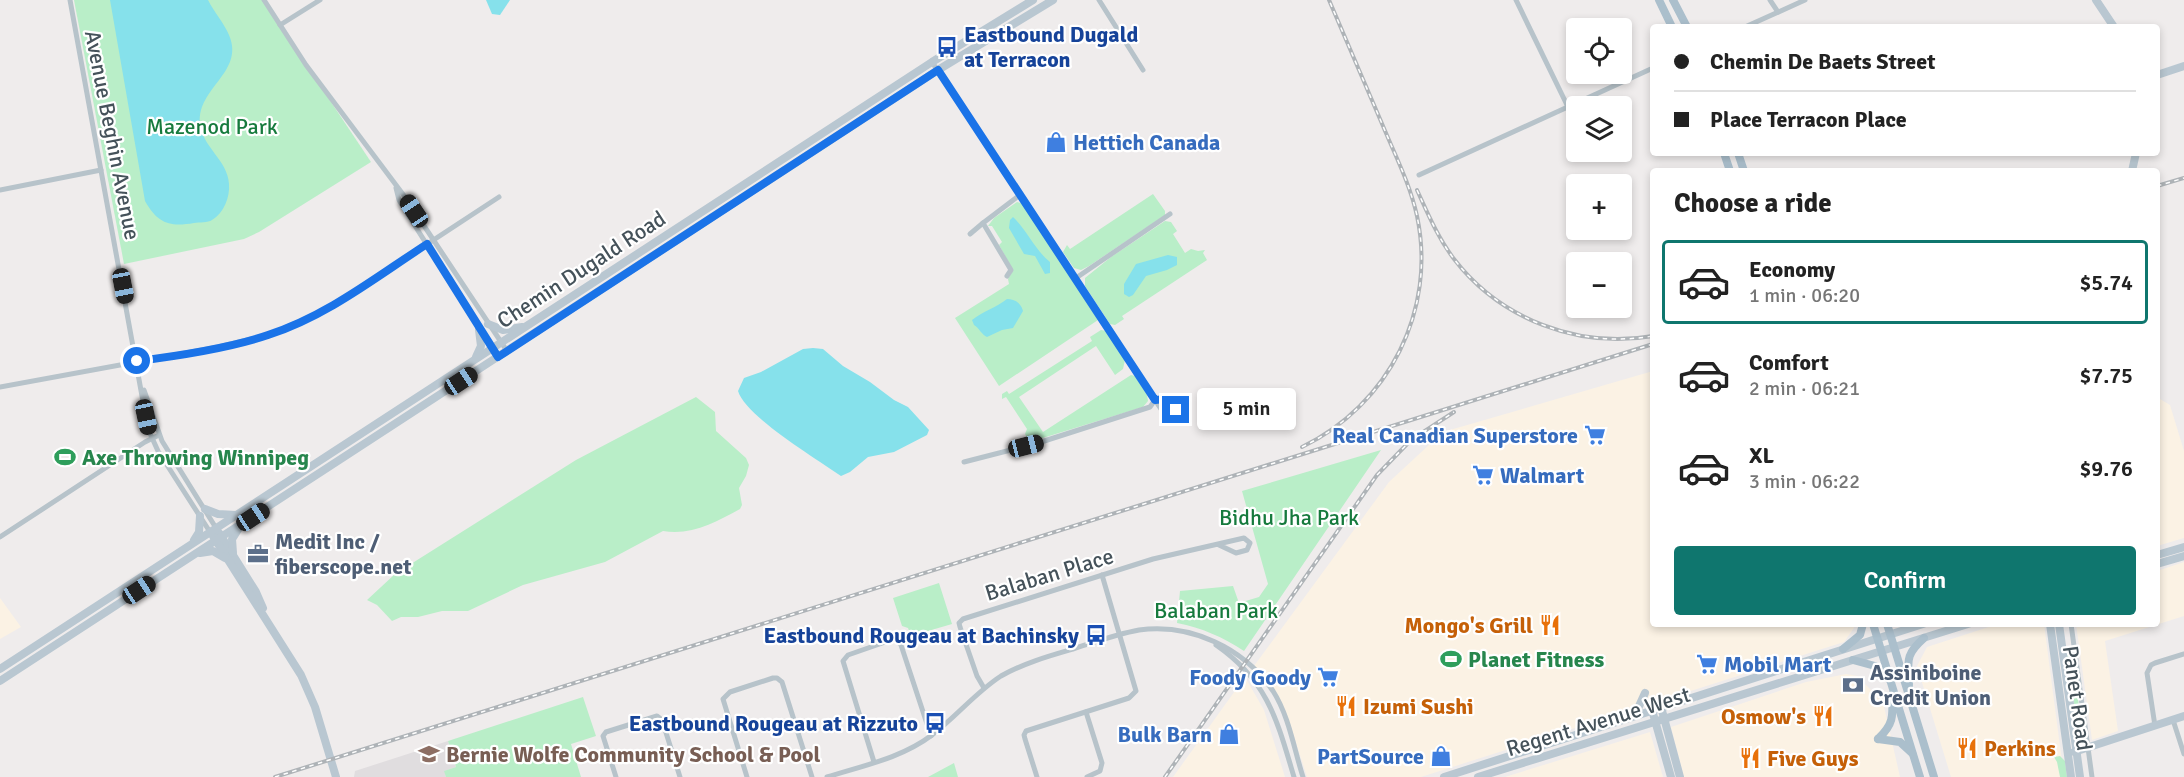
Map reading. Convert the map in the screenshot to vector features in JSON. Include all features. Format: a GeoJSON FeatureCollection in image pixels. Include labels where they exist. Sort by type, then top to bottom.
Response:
{"type":"FeatureCollection","features":[{"type":"Feature","properties":{"kind":"main road","name":"Chemin Dugald Road"},"geometry":{"type":"LineString","coordinates":[[0,669],[932,62],[1033,0]]}},
{"type":"Feature","properties":{"kind":"main road","name":"Chemin Dugald Road"},"geometry":{"type":"LineString","coordinates":[[0,681],[938,70],[1053,0]]}},
{"type":"Feature","properties":{"kind":"main road"},"geometry":{"type":"LineString","coordinates":[[1659,0],[1671,24]]}},
{"type":"Feature","properties":{"kind":"main road"},"geometry":{"type":"LineString","coordinates":[[1673,0],[1685,24]]}},
{"type":"Feature","properties":{"kind":"main road"},"geometry":{"type":"LineString","coordinates":[[2096,0],[2112,24]]}},
{"type":"Feature","properties":{"kind":"main road"},"geometry":{"type":"LineString","coordinates":[[2160,74],[2184,66]]}},
{"type":"Feature","properties":{"kind":"main road"},"geometry":{"type":"LineString","coordinates":[[488,324],[503,330],[529,325]]}},
{"type":"Feature","properties":{"kind":"main road"},"geometry":{"type":"LineString","coordinates":[[474,360],[481,346],[479,330]]}},
{"type":"Feature","properties":{"kind":"main road"},"geometry":{"type":"LineString","coordinates":[[191,544],[199,532],[202,513],[236,515]]}},
{"type":"Feature","properties":{"kind":"main road"},"geometry":{"type":"LineString","coordinates":[[192,556],[213,551],[232,559],[232,539],[244,523]]}},
{"type":"Feature","properties":{"kind":"main road","name":"Avenue Beghin Avenue"},"geometry":{"type":"LineString","coordinates":[[213,530],[301,675],[315,707],[336,777]]}},
{"type":"Feature","properties":{"kind":"main road"},"geometry":{"type":"LineString","coordinates":[[2160,554],[2184,547]]}},
{"type":"Feature","properties":{"kind":"main road"},"geometry":{"type":"LineString","coordinates":[[2160,563],[2184,556]]}},
{"type":"Feature","properties":{"kind":"main road"},"geometry":{"type":"LineString","coordinates":[[1843,649],[1860,635],[1862,627]]}},
{"type":"Feature","properties":{"kind":"main road"},"geometry":{"type":"LineString","coordinates":[[1874,627],[1920,777]]}},
{"type":"Feature","properties":{"kind":"main road"},"geometry":{"type":"LineString","coordinates":[[1888,627],[1934,777]]}},
{"type":"Feature","properties":{"kind":"main road","name":"Regent Avenue West"},"geometry":{"type":"LineString","coordinates":[[1444,777],[1913,627]]}},
{"type":"Feature","properties":{"kind":"main road","name":"Regent Avenue West"},"geometry":{"type":"LineString","coordinates":[[1482,776],[1959,627]]}},
{"type":"Feature","properties":{"kind":"main road","name":"Panet Road"},"geometry":{"type":"LineString","coordinates":[[2052,627],[2072,750],[2080,777]]}},
{"type":"Feature","properties":{"kind":"main road","name":"Panet Road"},"geometry":{"type":"LineString","coordinates":[[2054,627],[2061,642],[2072,750],[2071,777]]}},
{"type":"Feature","properties":{"kind":"main road"},"geometry":{"type":"LineString","coordinates":[[1910,697],[1908,658],[1913,648],[1924,638]]}},
{"type":"Feature","properties":{"kind":"main road"},"geometry":{"type":"LineString","coordinates":[[1853,660],[1875,666],[1891,683],[1891,722],[1886,732],[1878,739],[1900,742],[1914,755]]}},
{"type":"Feature","properties":{"kind":"main road"},"geometry":{"type":"LineString","coordinates":[[1738,682],[1742,695]]}},
{"type":"Feature","properties":{"kind":"main road"},"geometry":{"type":"LineString","coordinates":[[1635,715],[1645,693]]}},
{"type":"Feature","properties":{"kind":"main road"},"geometry":{"type":"LineString","coordinates":[[1661,707],[1680,777]]}},
{"type":"Feature","properties":{"kind":"main road"},"geometry":{"type":"LineString","coordinates":[[1652,710],[1670,776]]}},
{"type":"Feature","properties":{"kind":"main road"},"geometry":{"type":"LineString","coordinates":[[2072,750],[2184,716]]}},
{"type":"Feature","properties":{"kind":"main road"},"geometry":{"type":"LineString","coordinates":[[1482,776],[1494,761]]}},
{"type":"Feature","properties":{"kind":"main road"},"geometry":{"type":"LineString","coordinates":[[1472,777],[1479,765]]}},
{"type":"Feature","properties":{"kind":"street","name":"Avenue Beghin Avenue"},"geometry":{"type":"LineString","coordinates":[[70,0],[146,417],[152,438],[213,530]]}},
{"type":"Feature","properties":{"kind":"street"},"geometry":{"type":"LineString","coordinates":[[264,0],[306,65],[395,187],[405,197],[507,351]]}},
{"type":"Feature","properties":{"kind":"street"},"geometry":{"type":"LineString","coordinates":[[280,26],[320,0]]}},
{"type":"Feature","properties":{"kind":"street"},"geometry":{"type":"LineString","coordinates":[[1099,0],[1143,70]]}},
{"type":"Feature","properties":{"kind":"street"},"geometry":{"type":"LineString","coordinates":[[1516,0],[1566,101]]}},
{"type":"Feature","properties":{"kind":"street"},"geometry":{"type":"LineString","coordinates":[[1770,0],[1778,12]]}},
{"type":"Feature","properties":{"kind":"street"},"geometry":{"type":"LineString","coordinates":[[1752,24],[1805,0]]}},
{"type":"Feature","properties":{"kind":"street"},"geometry":{"type":"LineString","coordinates":[[932,62],[1155,400],[1150,407],[1038,443],[964,462]]}},
{"type":"Feature","properties":{"kind":"street"},"geometry":{"type":"LineString","coordinates":[[1593,96],[1650,69]]}},
{"type":"Feature","properties":{"kind":"street"},"geometry":{"type":"LineString","coordinates":[[1419,175],[1566,108]]}},
{"type":"Feature","properties":{"kind":"street"},"geometry":{"type":"LineString","coordinates":[[0,190],[101,170]]}},
{"type":"Feature","properties":{"kind":"street"},"geometry":{"type":"LineString","coordinates":[[395,187],[399,200],[498,357]]}},
{"type":"Feature","properties":{"kind":"street"},"geometry":{"type":"LineString","coordinates":[[970,234],[1021,194]]}},
{"type":"Feature","properties":{"kind":"street"},"geometry":{"type":"LineString","coordinates":[[0,387],[218,347],[268,335],[317,314],[342,300],[499,197]]}},
{"type":"Feature","properties":{"kind":"street"},"geometry":{"type":"LineString","coordinates":[[1076,278],[1170,214]]}},
{"type":"Feature","properties":{"kind":"street"},"geometry":{"type":"LineString","coordinates":[[982,223],[1011,270],[1007,276]]}},
{"type":"Feature","properties":{"kind":"street","name":"Avenue Beghin Avenue"},"geometry":{"type":"LineString","coordinates":[[141,383],[159,435],[202,513]]}},
{"type":"Feature","properties":{"kind":"street"},"geometry":{"type":"LineString","coordinates":[[0,537],[159,435]]}},
{"type":"Feature","properties":{"kind":"street","name":"Balaban Place"},"geometry":{"type":"LineString","coordinates":[[984,688],[977,676],[960,627],[959,623],[963,619],[1153,559],[1244,538],[1250,543],[1247,550],[1236,553],[1219,545]]}},
{"type":"Feature","properties":{"kind":"street"},"geometry":{"type":"LineString","coordinates":[[1037,777],[1025,739],[1026,731],[1129,698],[1136,691],[1102,574]]}},
{"type":"Feature","properties":{"kind":"street"},"geometry":{"type":"LineString","coordinates":[[2071,627],[2092,777]]}},
{"type":"Feature","properties":{"kind":"street"},"geometry":{"type":"LineString","coordinates":[[827,777],[904,752],[931,736],[984,688],[1028,663],[1120,634],[1160,629],[1186,632],[1223,645],[1240,656],[1263,678],[1274,693],[1287,725],[1303,777]]}},
{"type":"Feature","properties":{"kind":"street"},"geometry":{"type":"LineString","coordinates":[[874,762],[843,661],[848,655],[896,640],[901,645],[931,736]]}},
{"type":"Feature","properties":{"kind":"street"},"geometry":{"type":"LineString","coordinates":[[1210,640],[1231,655],[1261,688],[1275,716],[1294,777]]}},
{"type":"Feature","properties":{"kind":"street"},"geometry":{"type":"LineString","coordinates":[[2061,642],[2074,649]]}},
{"type":"Feature","properties":{"kind":"street"},"geometry":{"type":"LineString","coordinates":[[2155,726],[2147,673],[2151,665],[2184,654]]}},
{"type":"Feature","properties":{"kind":"street"},"geometry":{"type":"LineString","coordinates":[[747,777],[724,696],[773,678],[782,682],[812,777]]}},
{"type":"Feature","properties":{"kind":"street"},"geometry":{"type":"LineString","coordinates":[[1086,712],[1102,763],[1100,771],[1087,777]]}},
{"type":"Feature","properties":{"kind":"street"},"geometry":{"type":"LineString","coordinates":[[616,777],[603,736],[606,732],[657,716],[662,720],[680,777]]}},
{"type":"Feature","properties":{"kind":"street"},"geometry":{"type":"LineString","coordinates":[[2173,720],[2184,754]]}},
{"type":"Feature","properties":{"kind":"shaded area"},"geometry":{"type":"Polygon","coordinates":[[[1650,372],[1650,627],[1854,628],[1844,642],[1421,777],[1307,777],[1291,727],[1278,697],[1254,666],[1389,482],[1443,432],[1650,372]]]}},
{"type":"Feature","properties":{"kind":"shaded area"},"geometry":{"type":"Polygon","coordinates":[[[2160,399],[2170,405],[2184,451],[2184,538],[2160,545],[2160,399]]]}},
{"type":"Feature","properties":{"kind":"shaded area"},"geometry":{"type":"Polygon","coordinates":[[[2184,562],[2184,616],[2160,624],[2160,570],[2184,562]]]}},
{"type":"Feature","properties":{"kind":"shaded area"},"geometry":{"type":"Polygon","coordinates":[[[0,598],[21,627],[0,639],[0,598]]]}},
{"type":"Feature","properties":{"kind":"shaded area"},"geometry":{"type":"Polygon","coordinates":[[[1989,627],[2044,627],[2064,777],[1951,777],[1917,666],[1927,647],[1989,627]]]}},
{"type":"Feature","properties":{"kind":"shaded area"},"geometry":{"type":"Polygon","coordinates":[[[2076,627],[2149,627],[2105,641],[2118,731],[2092,740],[2076,627]]]}},
{"type":"Feature","properties":{"kind":"shaded area"},"geometry":{"type":"Polygon","coordinates":[[[1846,674],[1857,676],[1883,702],[1900,777],[1684,777],[1671,727],[1806,682],[1846,674]]]}},
{"type":"Feature","properties":{"kind":"shaded area"},"geometry":{"type":"Polygon","coordinates":[[[1245,677],[1264,710],[1285,777],[1173,777],[1245,677]]]}},
{"type":"Feature","properties":{"kind":"shaded area"},"geometry":{"type":"Polygon","coordinates":[[[1650,732],[1663,777],[1505,777],[1650,732]]]}},
{"type":"Feature","properties":{"kind":"shaded area","name":"Bernie Wolfe Community School & Pool"},"geometry":{"type":"Polygon","coordinates":[[[448,741],[456,767],[445,771],[446,777],[354,777],[355,771],[448,741]]]}},
{"type":"Feature","properties":{"kind":"green space","name":"Mazenod Park"},"geometry":{"type":"Polygon","coordinates":[[[74,0],[263,0],[371,162],[244,239],[124,264],[74,0]]]}},
{"type":"Feature","properties":{"kind":"green space"},"geometry":{"type":"Polygon","coordinates":[[[1153,194],[1165,211],[1165,215],[1089,266],[1081,270],[1074,268],[1063,252],[1067,245],[1070,249],[1153,194]]]}},
{"type":"Feature","properties":{"kind":"green space"},"geometry":{"type":"Polygon","coordinates":[[[1017,202],[1024,204],[1098,320],[999,386],[955,318],[1009,284],[1008,279],[1013,270],[999,245],[1002,242],[992,226],[988,226],[994,218],[1017,202]]]}},
{"type":"Feature","properties":{"kind":"green space"},"geometry":{"type":"Polygon","coordinates":[[[1165,221],[1171,222],[1177,231],[1173,234],[1185,253],[1191,249],[1205,250],[1203,253],[1207,260],[1122,316],[1124,319],[1115,325],[1110,324],[1085,286],[1085,278],[1111,257],[1165,221]]]}},
{"type":"Feature","properties":{"kind":"green space"},"geometry":{"type":"Polygon","coordinates":[[[1101,330],[1106,331],[1125,360],[1123,369],[1115,375],[1096,346],[1019,397],[1043,432],[1131,375],[1135,376],[1147,395],[1148,401],[1143,407],[1033,441],[1029,440],[1025,434],[1027,429],[1006,397],[1002,399],[1002,394],[1007,391],[1009,394],[1092,341],[1090,337],[1101,330]]]}},
{"type":"Feature","properties":{"kind":"green space"},"geometry":{"type":"Polygon","coordinates":[[[696,397],[715,412],[716,431],[746,458],[749,465],[739,488],[742,505],[740,509],[693,530],[663,531],[605,562],[523,585],[468,611],[442,611],[418,617],[401,617],[392,621],[377,605],[367,600],[395,574],[576,460],[696,397]]]}},
{"type":"Feature","properties":{"kind":"green space","name":"Bidhu Jha Park"},"geometry":{"type":"Polygon","coordinates":[[[1381,450],[1244,651],[1212,634],[1177,623],[1180,591],[1233,586],[1239,603],[1259,597],[1268,584],[1242,491],[1381,450]]]}},
{"type":"Feature","properties":{"kind":"green space"},"geometry":{"type":"Polygon","coordinates":[[[939,583],[952,624],[911,636],[908,628],[902,626],[893,598],[939,583]]]}},
{"type":"Feature","properties":{"kind":"green space"},"geometry":{"type":"Polygon","coordinates":[[[2066,647],[2071,651],[2084,741],[2080,744],[2066,647]]]}},
{"type":"Feature","properties":{"kind":"green space"},"geometry":{"type":"Polygon","coordinates":[[[583,697],[596,736],[571,744],[581,777],[446,777],[444,771],[456,767],[448,741],[583,697]]]}},
{"type":"Feature","properties":{"kind":"green space"},"geometry":{"type":"Polygon","coordinates":[[[2060,756],[2065,761],[2067,777],[2060,777],[2054,757],[2060,756]]]}},
{"type":"Feature","properties":{"kind":"green space"},"geometry":{"type":"Polygon","coordinates":[[[954,763],[958,777],[928,777],[954,763]]]}},
{"type":"Feature","properties":{"kind":"water"},"geometry":{"type":"Polygon","coordinates":[[[110,0],[208,0],[229,35],[232,48],[231,59],[201,111],[201,131],[228,175],[229,184],[225,204],[220,213],[210,221],[171,224],[155,215],[145,201],[110,0]]]}},
{"type":"Feature","properties":{"kind":"water"},"geometry":{"type":"Polygon","coordinates":[[[486,0],[510,0],[500,15],[492,14],[486,0]]]}},
{"type":"Feature","properties":{"kind":"water"},"geometry":{"type":"Polygon","coordinates":[[[1013,217],[1050,262],[1050,273],[1045,274],[1035,256],[1024,254],[1009,228],[1013,217]]]}},
{"type":"Feature","properties":{"kind":"water"},"geometry":{"type":"Polygon","coordinates":[[[1168,255],[1177,257],[1177,265],[1146,276],[1133,295],[1129,297],[1124,294],[1124,284],[1136,264],[1168,255]]]}},
{"type":"Feature","properties":{"kind":"water"},"geometry":{"type":"Polygon","coordinates":[[[1007,299],[1017,302],[1023,311],[1013,328],[985,336],[972,320],[1007,299]]]}},
{"type":"Feature","properties":{"kind":"water"},"geometry":{"type":"Polygon","coordinates":[[[803,349],[823,349],[843,366],[908,407],[929,430],[927,435],[894,452],[868,457],[850,472],[841,476],[783,437],[754,413],[738,391],[744,378],[761,372],[803,349]]]}},
{"type":"Feature","properties":{"kind":"railway"},"geometry":{"type":"LineString","coordinates":[[1302,447],[1333,429],[1359,406],[1382,380],[1400,351],[1412,319],[1420,286],[1421,251],[1417,216],[1410,193],[1329,0]]}},
{"type":"Feature","properties":{"kind":"railway"},"geometry":{"type":"LineString","coordinates":[[2160,185],[2184,178]]}},
{"type":"Feature","properties":{"kind":"railway"},"geometry":{"type":"LineString","coordinates":[[1417,190],[1438,234],[1454,259],[1473,280],[1494,298],[1517,313],[1543,325],[1597,338],[1625,339],[1650,336]]}},
{"type":"Feature","properties":{"kind":"railway"},"geometry":{"type":"LineString","coordinates":[[275,777],[1650,345]]}},
{"type":"Feature","properties":{"kind":"railway"},"geometry":{"type":"LineString","coordinates":[[1165,777],[1377,475],[1411,440],[1454,412]]}},
{"type":"Feature","properties":{"kind":"place","name":"Eastbound Dugald at Terracon"},"geometry":{"type":"Point","coordinates":[947,47]}},
{"type":"Feature","properties":{"kind":"place","name":"Hettich Canada"},"geometry":{"type":"Point","coordinates":[1056,142]}},
{"type":"Feature","properties":{"kind":"place","name":"Real Canadian Superstore"},"geometry":{"type":"Point","coordinates":[1595,435]}},
{"type":"Feature","properties":{"kind":"place","name":"Axe Throwing Winnipeg"},"geometry":{"type":"Point","coordinates":[65,457]}},
{"type":"Feature","properties":{"kind":"place","name":"Walmart"},"geometry":{"type":"Point","coordinates":[1483,475]}},
{"type":"Feature","properties":{"kind":"place","name":"Medit Inc / fiberscope.net"},"geometry":{"type":"Point","coordinates":[258,554]}},
{"type":"Feature","properties":{"kind":"place","name":"Mongo's Grill"},"geometry":{"type":"Point","coordinates":[1550,625]}},
{"type":"Feature","properties":{"kind":"place","name":"Eastbound Rougeau at Bachinsky"},"geometry":{"type":"Point","coordinates":[1096,635]}},
{"type":"Feature","properties":{"kind":"place","name":"Planet Fitness"},"geometry":{"type":"Point","coordinates":[1451,659]}},
{"type":"Feature","properties":{"kind":"place","name":"Mobil Mart"},"geometry":{"type":"Point","coordinates":[1707,664]}},
{"type":"Feature","properties":{"kind":"place","name":"Foody Goody"},"geometry":{"type":"Point","coordinates":[1328,677]}},
{"type":"Feature","properties":{"kind":"place","name":"Assiniboine Credit Union"},"geometry":{"type":"Point","coordinates":[1853,685]}},
{"type":"Feature","properties":{"kind":"place","name":"Izumi Sushi"},"geometry":{"type":"Point","coordinates":[1346,706]}},
{"type":"Feature","properties":{"kind":"place","name":"Osmow's"},"geometry":{"type":"Point","coordinates":[1823,716]}},
{"type":"Feature","properties":{"kind":"place","name":"Eastbound Rougeau at Rizzuto"},"geometry":{"type":"Point","coordinates":[935,723]}},
{"type":"Feature","properties":{"kind":"place","name":"Bulk Barn"},"geometry":{"type":"Point","coordinates":[1229,734]}},
{"type":"Feature","properties":{"kind":"place","name":"Perkins"},"geometry":{"type":"Point","coordinates":[1967,748]}},
{"type":"Feature","properties":{"kind":"place","name":"Bernie Wolfe Community School & Pool"},"geometry":{"type":"Point","coordinates":[429,754]}},
{"type":"Feature","properties":{"kind":"place","name":"PartSource"},"geometry":{"type":"Point","coordinates":[1441,756]}},
{"type":"Feature","properties":{"kind":"place","name":"Five Guys"},"geometry":{"type":"Point","coordinates":[1750,758]}},
{"type":"Feature","properties":{"kind":"route"},"geometry":{"type":"LineString","coordinates":[[137,361],[218,347],[268,335],[317,314],[342,300],[427,244],[498,357],[938,70],[1155,400],[1167,400],[1174,405],[1176,410]]}},
{"type":"Feature","properties":{"kind":"park label","name":"Balaban Park"},"geometry":{"type":"Point","coordinates":[1216,610]}}]}
